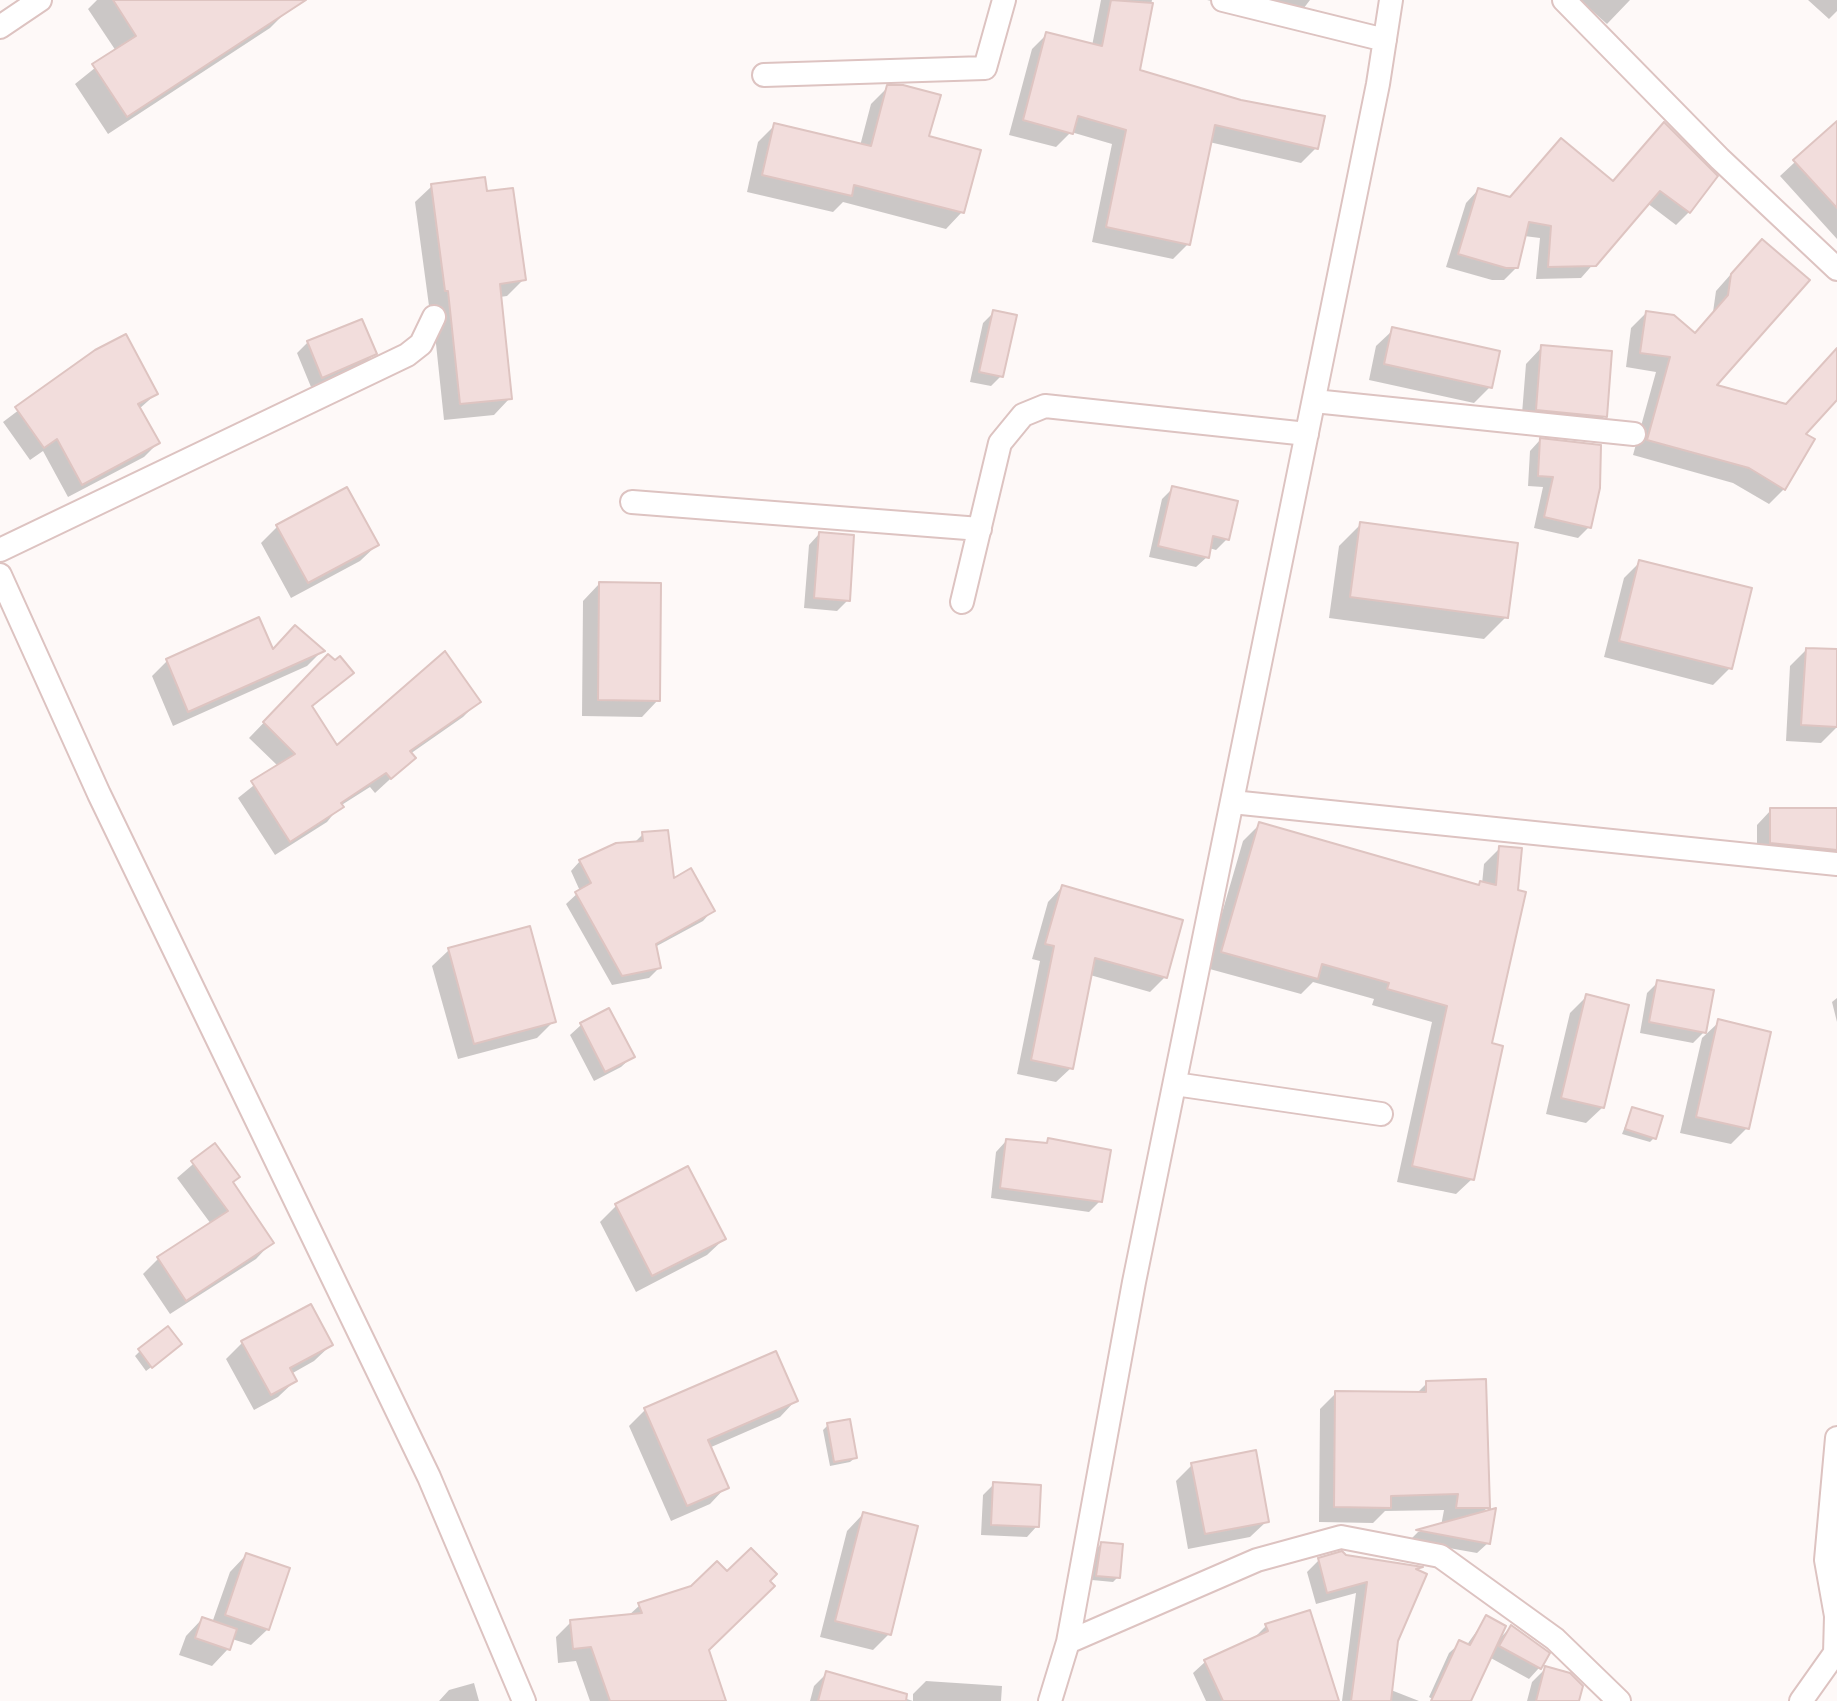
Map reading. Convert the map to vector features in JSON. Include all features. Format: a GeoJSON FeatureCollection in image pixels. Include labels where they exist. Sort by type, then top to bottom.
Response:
{"type":"FeatureCollection","features":[{"type":"Feature","properties":{"kind":"street"},"geometry":{"type":"LineString","coordinates":[[0,27],[40,0]]}},
{"type":"Feature","properties":{"kind":"street"},"geometry":{"type":"LineString","coordinates":[[764,75],[985,68],[1004,0]]}},
{"type":"Feature","properties":{"kind":"street"},"geometry":{"type":"LineString","coordinates":[[1223,0],[1385,40]]}},
{"type":"Feature","properties":{"kind":"street"},"geometry":{"type":"LineString","coordinates":[[1050,1701],[1068,1642],[1175,1084],[1314,401],[1391,0]]}},
{"type":"Feature","properties":{"kind":"street"},"geometry":{"type":"LineString","coordinates":[[1564,0],[1720,159],[1837,269]]}},
{"type":"Feature","properties":{"kind":"street"},"geometry":{"type":"LineString","coordinates":[[0,550],[407,355],[421,344],[434,317]]}},
{"type":"Feature","properties":{"kind":"street"},"geometry":{"type":"LineString","coordinates":[[1314,401],[1634,434]]}},
{"type":"Feature","properties":{"kind":"street"},"geometry":{"type":"LineString","coordinates":[[962,602],[1000,443],[1023,415],[1045,406],[1307,434]]}},
{"type":"Feature","properties":{"kind":"street"},"geometry":{"type":"LineString","coordinates":[[632,502],[980,529]]}},
{"type":"Feature","properties":{"kind":"street"},"geometry":{"type":"LineString","coordinates":[[0,575],[99,794],[429,1477],[524,1701]]}},
{"type":"Feature","properties":{"kind":"street"},"geometry":{"type":"LineString","coordinates":[[1232,802],[1837,864]]}},
{"type":"Feature","properties":{"kind":"street"},"geometry":{"type":"LineString","coordinates":[[1175,1084],[1381,1114]]}},
{"type":"Feature","properties":{"kind":"street"},"geometry":{"type":"LineString","coordinates":[[1801,1701],[1835,1653],[1836,1616],[1826,1560],[1837,1438]]}},
{"type":"Feature","properties":{"kind":"street"},"geometry":{"type":"LineString","coordinates":[[1068,1642],[1257,1560],[1341,1537],[1440,1556],[1555,1639],[1619,1701]]}},
{"type":"Feature","properties":{"kind":"building"},"geometry":{"type":"Polygon","coordinates":[[[113,0],[306,0],[127,117],[92,64],[136,36],[113,0]]]}},
{"type":"Feature","properties":{"kind":"building"},"geometry":{"type":"Polygon","coordinates":[[[1111,0],[1153,3],[1140,70],[1241,100],[1325,116],[1318,149],[1215,125],[1190,245],[1106,227],[1126,130],[1078,116],[1073,134],[1023,120],[1046,32],[1102,46],[1111,0]]]}},
{"type":"Feature","properties":{"kind":"building"},"geometry":{"type":"Polygon","coordinates":[[[887,85],[903,85],[941,95],[929,136],[981,150],[964,213],[854,185],[852,196],[762,175],[774,123],[871,146],[887,85]]]}},
{"type":"Feature","properties":{"kind":"building"},"geometry":{"type":"Polygon","coordinates":[[[1837,121],[1837,208],[1793,160],[1837,121]]]}},
{"type":"Feature","properties":{"kind":"building"},"geometry":{"type":"Polygon","coordinates":[[[1664,122],[1718,176],[1690,213],[1660,191],[1596,266],[1548,267],[1551,226],[1529,222],[1518,268],[1506,268],[1458,254],[1478,188],[1510,197],[1561,138],[1613,181],[1664,122]]]}},
{"type":"Feature","properties":{"kind":"building"},"geometry":{"type":"Polygon","coordinates":[[[485,177],[487,191],[513,188],[526,280],[500,284],[512,399],[460,404],[448,291],[445,291],[431,184],[485,177]]]}},
{"type":"Feature","properties":{"kind":"building"},"geometry":{"type":"Polygon","coordinates":[[[1762,239],[1810,280],[1717,385],[1786,404],[1837,348],[1837,400],[1806,434],[1815,439],[1785,490],[1749,468],[1647,440],[1670,357],[1640,353],[1646,311],[1674,315],[1695,333],[1728,295],[1731,274],[1762,239]]]}},
{"type":"Feature","properties":{"kind":"building"},"geometry":{"type":"Polygon","coordinates":[[[993,310],[1017,315],[1003,377],[979,372],[993,310]]]}},
{"type":"Feature","properties":{"kind":"building"},"geometry":{"type":"Polygon","coordinates":[[[362,319],[377,354],[322,378],[307,341],[362,319]]]}},
{"type":"Feature","properties":{"kind":"building"},"geometry":{"type":"Polygon","coordinates":[[[1392,327],[1500,351],[1492,388],[1384,364],[1392,327]]]}},
{"type":"Feature","properties":{"kind":"building"},"geometry":{"type":"Polygon","coordinates":[[[126,334],[158,394],[138,404],[160,443],[82,485],[57,439],[44,448],[15,407],[95,350],[126,334]]]}},
{"type":"Feature","properties":{"kind":"building"},"geometry":{"type":"Polygon","coordinates":[[[1541,345],[1612,351],[1607,417],[1536,410],[1541,345]]]}},
{"type":"Feature","properties":{"kind":"building"},"geometry":{"type":"Polygon","coordinates":[[[1540,438],[1601,445],[1600,488],[1591,528],[1544,517],[1553,477],[1538,476],[1540,438]]]}},
{"type":"Feature","properties":{"kind":"building"},"geometry":{"type":"Polygon","coordinates":[[[1172,486],[1238,501],[1229,540],[1213,536],[1209,558],[1158,546],[1172,486]]]}},
{"type":"Feature","properties":{"kind":"building"},"geometry":{"type":"Polygon","coordinates":[[[347,487],[379,545],[308,583],[276,525],[347,487]]]}},
{"type":"Feature","properties":{"kind":"building"},"geometry":{"type":"Polygon","coordinates":[[[1360,522],[1518,543],[1508,618],[1350,597],[1360,522]]]}},
{"type":"Feature","properties":{"kind":"building"},"geometry":{"type":"Polygon","coordinates":[[[819,532],[854,535],[850,601],[814,598],[819,532]]]}},
{"type":"Feature","properties":{"kind":"building"},"geometry":{"type":"Polygon","coordinates":[[[1639,560],[1752,588],[1732,669],[1619,641],[1639,560]]]}},
{"type":"Feature","properties":{"kind":"building"},"geometry":{"type":"Polygon","coordinates":[[[599,582],[661,583],[660,701],[598,700],[599,582]]]}},
{"type":"Feature","properties":{"kind":"building"},"geometry":{"type":"Polygon","coordinates":[[[259,617],[273,649],[295,625],[325,651],[188,712],[166,659],[259,617]]]}},
{"type":"Feature","properties":{"kind":"building"},"geometry":{"type":"Polygon","coordinates":[[[1806,648],[1837,649],[1837,727],[1801,725],[1806,648]]]}},
{"type":"Feature","properties":{"kind":"building"},"geometry":{"type":"Polygon","coordinates":[[[445,651],[481,702],[410,751],[416,758],[391,779],[386,773],[341,803],[344,807],[290,842],[251,781],[295,754],[263,722],[328,654],[335,660],[340,656],[354,673],[312,706],[337,745],[445,651]]]}},
{"type":"Feature","properties":{"kind":"building"},"geometry":{"type":"Polygon","coordinates":[[[1770,808],[1837,808],[1837,850],[1770,843],[1770,808]]]}},
{"type":"Feature","properties":{"kind":"building"},"geometry":{"type":"Polygon","coordinates":[[[1259,822],[1479,885],[1480,881],[1496,885],[1499,846],[1522,848],[1518,890],[1526,892],[1492,1043],[1503,1046],[1474,1180],[1412,1166],[1447,1006],[1387,989],[1389,983],[1322,964],[1318,979],[1221,952],[1259,822]]]}},
{"type":"Feature","properties":{"kind":"building"},"geometry":{"type":"Polygon","coordinates":[[[668,830],[674,878],[691,868],[715,911],[656,944],[661,968],[622,976],[575,892],[591,883],[579,860],[616,843],[643,841],[642,832],[668,830]]]}},
{"type":"Feature","properties":{"kind":"building"},"geometry":{"type":"Polygon","coordinates":[[[1062,885],[1183,920],[1167,978],[1095,958],[1073,1069],[1031,1060],[1054,946],[1045,944],[1062,885]]]}},
{"type":"Feature","properties":{"kind":"building"},"geometry":{"type":"Polygon","coordinates":[[[530,926],[556,1022],[474,1044],[448,948],[530,926]]]}},
{"type":"Feature","properties":{"kind":"building"},"geometry":{"type":"Polygon","coordinates":[[[1657,980],[1714,990],[1706,1033],[1649,1022],[1657,980]]]}},
{"type":"Feature","properties":{"kind":"building"},"geometry":{"type":"Polygon","coordinates":[[[1586,994],[1629,1005],[1604,1108],[1561,1098],[1586,994]]]}},
{"type":"Feature","properties":{"kind":"building"},"geometry":{"type":"Polygon","coordinates":[[[609,1008],[635,1057],[605,1072],[580,1023],[609,1008]]]}},
{"type":"Feature","properties":{"kind":"building"},"geometry":{"type":"Polygon","coordinates":[[[1718,1019],[1771,1032],[1749,1129],[1696,1117],[1718,1019]]]}},
{"type":"Feature","properties":{"kind":"building"},"geometry":{"type":"Polygon","coordinates":[[[1632,1107],[1663,1116],[1656,1139],[1625,1129],[1632,1107]]]}},
{"type":"Feature","properties":{"kind":"building"},"geometry":{"type":"Polygon","coordinates":[[[1048,1138],[1111,1150],[1102,1202],[1000,1188],[1006,1139],[1047,1143],[1048,1138]]]}},
{"type":"Feature","properties":{"kind":"building"},"geometry":{"type":"Polygon","coordinates":[[[215,1143],[240,1177],[233,1182],[274,1243],[186,1301],[157,1257],[228,1211],[191,1161],[215,1143]]]}},
{"type":"Feature","properties":{"kind":"building"},"geometry":{"type":"Polygon","coordinates":[[[688,1166],[726,1239],[652,1276],[615,1204],[688,1166]]]}},
{"type":"Feature","properties":{"kind":"building"},"geometry":{"type":"Polygon","coordinates":[[[311,1304],[333,1345],[290,1368],[297,1381],[271,1395],[241,1341],[311,1304]]]}},
{"type":"Feature","properties":{"kind":"building"},"geometry":{"type":"Polygon","coordinates":[[[168,1326],[182,1344],[152,1368],[138,1349],[168,1326]]]}},
{"type":"Feature","properties":{"kind":"building"},"geometry":{"type":"Polygon","coordinates":[[[776,1351],[798,1401],[708,1440],[729,1488],[687,1506],[644,1408],[776,1351]]]}},
{"type":"Feature","properties":{"kind":"building"},"geometry":{"type":"Polygon","coordinates":[[[1486,1379],[1490,1508],[1456,1508],[1458,1494],[1391,1496],[1391,1508],[1334,1507],[1335,1391],[1426,1392],[1426,1381],[1486,1379]]]}},
{"type":"Feature","properties":{"kind":"building"},"geometry":{"type":"Polygon","coordinates":[[[850,1419],[857,1458],[834,1462],[827,1423],[850,1419]]]}},
{"type":"Feature","properties":{"kind":"building"},"geometry":{"type":"Polygon","coordinates":[[[1256,1450],[1269,1522],[1205,1534],[1191,1463],[1256,1450]]]}},
{"type":"Feature","properties":{"kind":"building"},"geometry":{"type":"Polygon","coordinates":[[[993,1482],[1041,1485],[1039,1527],[991,1525],[993,1482]]]}},
{"type":"Feature","properties":{"kind":"building"},"geometry":{"type":"Polygon","coordinates":[[[1496,1508],[1490,1544],[1416,1530],[1496,1508]]]}},
{"type":"Feature","properties":{"kind":"building"},"geometry":{"type":"Polygon","coordinates":[[[863,1512],[918,1526],[891,1635],[835,1621],[863,1512]]]}},
{"type":"Feature","properties":{"kind":"building"},"geometry":{"type":"Polygon","coordinates":[[[1101,1542],[1123,1544],[1120,1578],[1096,1576],[1101,1542]]]}},
{"type":"Feature","properties":{"kind":"building"},"geometry":{"type":"Polygon","coordinates":[[[751,1548],[777,1574],[770,1581],[775,1586],[709,1650],[726,1701],[610,1701],[591,1647],[573,1649],[570,1620],[642,1613],[638,1603],[691,1586],[717,1561],[727,1571],[751,1548]]]}},
{"type":"Feature","properties":{"kind":"building"},"geometry":{"type":"Polygon","coordinates":[[[1342,1551],[1346,1555],[1423,1567],[1416,1569],[1427,1574],[1398,1641],[1391,1701],[1351,1701],[1367,1582],[1327,1593],[1318,1558],[1342,1551]]]}},
{"type":"Feature","properties":{"kind":"building"},"geometry":{"type":"Polygon","coordinates":[[[246,1553],[290,1568],[269,1630],[225,1615],[246,1553]]]}},
{"type":"Feature","properties":{"kind":"building"},"geometry":{"type":"Polygon","coordinates":[[[1310,1610],[1339,1701],[1223,1701],[1204,1660],[1268,1631],[1265,1624],[1310,1610]]]}},
{"type":"Feature","properties":{"kind":"building"},"geometry":{"type":"Polygon","coordinates":[[[1486,1615],[1506,1626],[1471,1701],[1431,1701],[1459,1640],[1470,1645],[1486,1615]]]}},
{"type":"Feature","properties":{"kind":"building"},"geometry":{"type":"Polygon","coordinates":[[[202,1617],[237,1629],[230,1650],[195,1638],[202,1617]]]}},
{"type":"Feature","properties":{"kind":"building"},"geometry":{"type":"Polygon","coordinates":[[[1511,1625],[1550,1653],[1541,1669],[1499,1646],[1511,1625]]]}},
{"type":"Feature","properties":{"kind":"building"},"geometry":{"type":"Polygon","coordinates":[[[1545,1666],[1570,1673],[1583,1686],[1579,1701],[1536,1701],[1545,1666]]]}},
{"type":"Feature","properties":{"kind":"building"},"geometry":{"type":"Polygon","coordinates":[[[826,1671],[907,1694],[906,1701],[818,1701],[826,1671]]]}}]}
